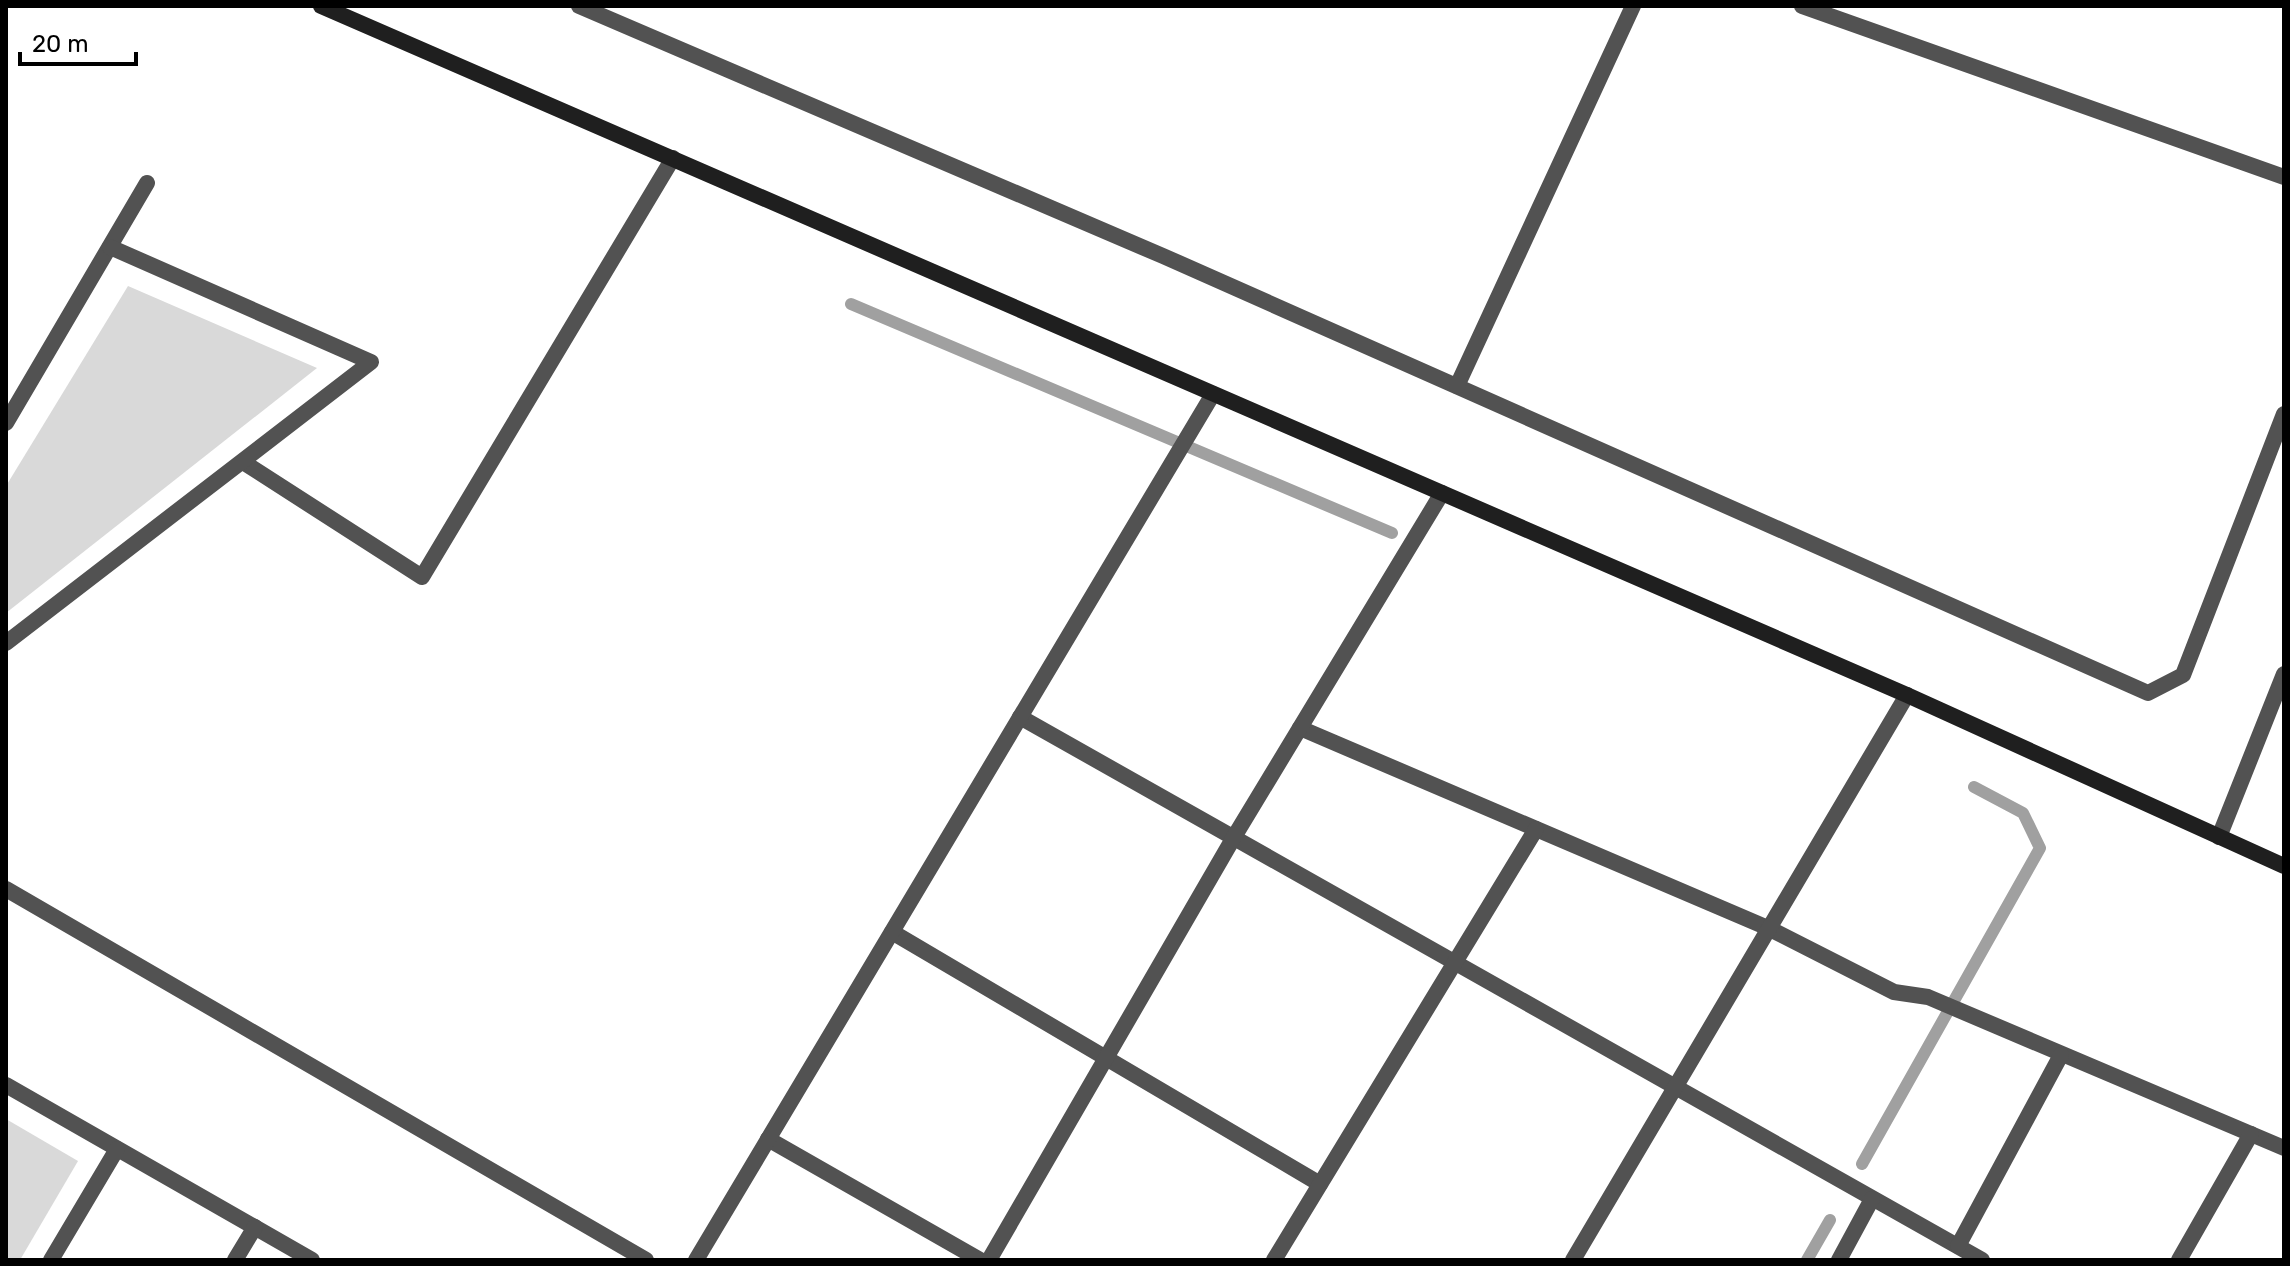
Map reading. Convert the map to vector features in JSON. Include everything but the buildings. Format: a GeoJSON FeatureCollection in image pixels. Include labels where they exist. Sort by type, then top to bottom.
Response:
{"type":"FeatureCollection","features":[{"type":"Feature","properties":{"kind":"street"},"geometry":{"type":"LineString","coordinates":[[321,6],[1907,695],[2284,866]]}},
{"type":"Feature","properties":{"kind":"street"},"geometry":{"type":"LineString","coordinates":[[579,6],[1163,256],[2148,693],[2183,675],[2284,414]]}},
{"type":"Feature","properties":{"kind":"street"},"geometry":{"type":"LineString","coordinates":[[1457,386],[1633,6]]}},
{"type":"Feature","properties":{"kind":"street"},"geometry":{"type":"LineString","coordinates":[[1802,6],[2284,177]]}},
{"type":"Feature","properties":{"kind":"street"},"geometry":{"type":"LineString","coordinates":[[243,462],[422,577],[673,158]]}},
{"type":"Feature","properties":{"kind":"street"},"geometry":{"type":"LineString","coordinates":[[6,423],[147,183]]}},
{"type":"Feature","properties":{"kind":"street"},"geometry":{"type":"LineString","coordinates":[[6,643],[371,362],[110,247]]}},
{"type":"Feature","properties":{"kind":"street"},"geometry":{"type":"LineString","coordinates":[[696,1260],[1213,394]]}},
{"type":"Feature","properties":{"kind":"street"},"geometry":{"type":"LineString","coordinates":[[989,1260],[1234,837],[1442,493]]}},
{"type":"Feature","properties":{"kind":"street"},"geometry":{"type":"LineString","coordinates":[[2219,837],[2284,674]]}},
{"type":"Feature","properties":{"kind":"street"},"geometry":{"type":"LineString","coordinates":[[1573,1260],[1907,695]]}},
{"type":"Feature","properties":{"kind":"street"},"geometry":{"type":"LineString","coordinates":[[1020,717],[1982,1260]]}},
{"type":"Feature","properties":{"kind":"street"},"geometry":{"type":"LineString","coordinates":[[1300,728],[1768,928],[1894,992],[1935,1000],[2284,1148]]}},
{"type":"Feature","properties":{"kind":"street"},"geometry":{"type":"LineString","coordinates":[[1274,1260],[1536,829]]}},
{"type":"Feature","properties":{"kind":"street"},"geometry":{"type":"LineString","coordinates":[[6,889],[646,1260]]}},
{"type":"Feature","properties":{"kind":"street"},"geometry":{"type":"LineString","coordinates":[[892,932],[1320,1184]]}},
{"type":"Feature","properties":{"kind":"street"},"geometry":{"type":"LineString","coordinates":[[1958,1246],[2061,1055]]}},
{"type":"Feature","properties":{"kind":"street"},"geometry":{"type":"LineString","coordinates":[[6,1085],[312,1260]]}},
{"type":"Feature","properties":{"kind":"street"},"geometry":{"type":"LineString","coordinates":[[2179,1260],[2251,1134]]}},
{"type":"Feature","properties":{"kind":"street"},"geometry":{"type":"LineString","coordinates":[[768,1139],[980,1260]]}},
{"type":"Feature","properties":{"kind":"street"},"geometry":{"type":"LineString","coordinates":[[51,1260],[117,1149]]}},
{"type":"Feature","properties":{"kind":"street"},"geometry":{"type":"LineString","coordinates":[[1839,1260],[1872,1199]]}},
{"type":"Feature","properties":{"kind":"street"},"geometry":{"type":"LineString","coordinates":[[235,1260],[255,1227]]}},
{"type":"Feature","properties":{"kind":"shaded area"},"geometry":{"type":"Polygon","coordinates":[[[128,286],[317,368],[6,613],[6,486],[128,286]]]}},
{"type":"Feature","properties":{"kind":"shaded area"},"geometry":{"type":"Polygon","coordinates":[[[6,1119],[78,1161],[20,1260],[6,1260],[6,1119]]]}},
{"type":"Feature","properties":{"kind":"waterway"},"geometry":{"type":"LineString","coordinates":[[851,304],[1392,533]]}},
{"type":"Feature","properties":{"kind":"waterway"},"geometry":{"type":"LineString","coordinates":[[1862,1164],[2040,848],[2023,813],[1974,787]]}},
{"type":"Feature","properties":{"kind":"waterway"},"geometry":{"type":"LineString","coordinates":[[1807,1260],[1830,1220]]}}]}
